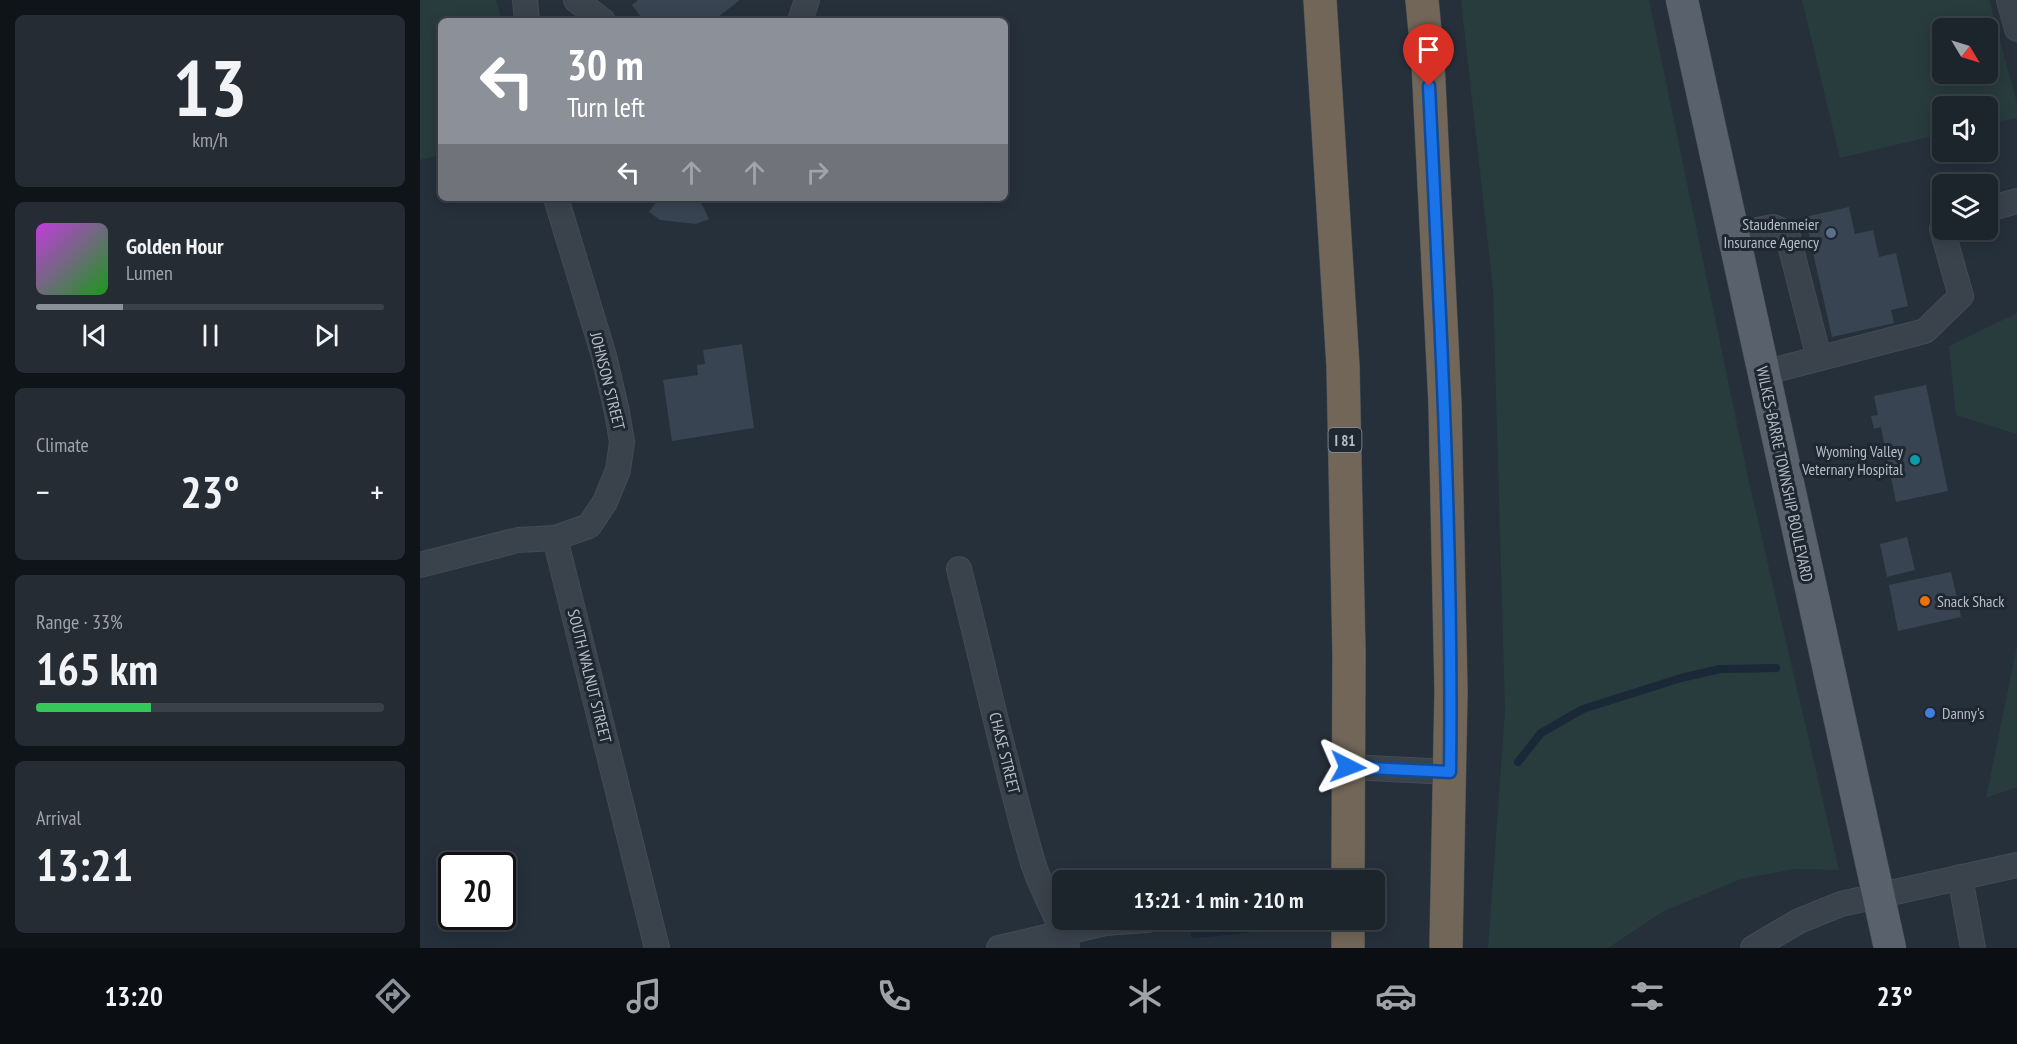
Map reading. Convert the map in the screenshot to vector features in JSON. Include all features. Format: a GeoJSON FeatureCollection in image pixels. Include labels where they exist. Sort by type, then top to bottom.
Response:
{"type":"FeatureCollection","features":[{"type":"Feature","properties":{"kind":"highway","name":"I 81"},"geometry":{"type":"LineString","coordinates":[[1320,0],[1343,366],[1348,870]]}},
{"type":"Feature","properties":{"kind":"highway"},"geometry":{"type":"LineString","coordinates":[[1422,0],[1428,63],[1445,404],[1451,691],[1446,948]]}},
{"type":"Feature","properties":{"kind":"highway"},"geometry":{"type":"LineString","coordinates":[[1348,930],[1348,948]]}},
{"type":"Feature","properties":{"kind":"main road","name":"WILKES-BARRE TOWNSHIP BOULEVARD"},"geometry":{"type":"LineString","coordinates":[[1682,0],[1890,948]]}},
{"type":"Feature","properties":{"kind":"street"},"geometry":{"type":"LineString","coordinates":[[525,0],[527,18]]}},
{"type":"Feature","properties":{"kind":"street"},"geometry":{"type":"LineString","coordinates":[[576,0],[599,18]]}},
{"type":"Feature","properties":{"kind":"street"},"geometry":{"type":"LineString","coordinates":[[801,18],[807,0]]}},
{"type":"Feature","properties":{"kind":"street"},"geometry":{"type":"LineString","coordinates":[[2009,0],[2017,29]]}},
{"type":"Feature","properties":{"kind":"street","name":"JOHNSON STREET"},"geometry":{"type":"LineString","coordinates":[[555,538],[589,526],[605,502],[618,470],[622,442],[604,356],[556,201]]}},
{"type":"Feature","properties":{"kind":"street"},"geometry":{"type":"LineString","coordinates":[[1998,206],[2017,201]]}},
{"type":"Feature","properties":{"kind":"street"},"geometry":{"type":"LineString","coordinates":[[1733,235],[1773,228],[1787,233],[1819,358]]}},
{"type":"Feature","properties":{"kind":"street"},"geometry":{"type":"LineString","coordinates":[[1763,373],[1925,331],[1961,296],[1945,240]]}},
{"type":"Feature","properties":{"kind":"street"},"geometry":{"type":"LineString","coordinates":[[420,565],[518,540],[555,538]]}},
{"type":"Feature","properties":{"kind":"street","name":"SOUTH WALNUT STREET"},"geometry":{"type":"LineString","coordinates":[[555,538],[657,948]]}},
{"type":"Feature","properties":{"kind":"street","name":"CHASE STREET"},"geometry":{"type":"LineString","coordinates":[[959,569],[1034,865],[1065,940]]}},
{"type":"Feature","properties":{"kind":"street"},"geometry":{"type":"LineString","coordinates":[[1348,767],[1450,772]]}},
{"type":"Feature","properties":{"kind":"street"},"geometry":{"type":"LineString","coordinates":[[1753,948],[1809,917],[1841,904],[2017,865]]}},
{"type":"Feature","properties":{"kind":"street"},"geometry":{"type":"LineString","coordinates":[[1960,877],[1974,948]]}},
{"type":"Feature","properties":{"kind":"street"},"geometry":{"type":"LineString","coordinates":[[999,948],[1065,940],[1089,930]]}},
{"type":"Feature","properties":{"kind":"shaded area"},"geometry":{"type":"Polygon","coordinates":[[[420,0],[496,0],[501,18],[438,18],[438,156],[420,160],[420,0]]]}},
{"type":"Feature","properties":{"kind":"shaded area"},"geometry":{"type":"Polygon","coordinates":[[[1461,0],[1649,0],[1749,482],[1839,870],[1794,869],[1741,879],[1662,912],[1608,948],[1488,948],[1505,710],[1493,289],[1461,0]]]}},
{"type":"Feature","properties":{"kind":"shaded area"},"geometry":{"type":"Polygon","coordinates":[[[1802,0],[1989,0],[1994,18],[1932,18],[1932,84],[1998,84],[1998,33],[2017,103],[2017,118],[1998,122],[1998,96],[1932,96],[1932,136],[1840,158],[1802,0]]]}},
{"type":"Feature","properties":{"kind":"shaded area"},"geometry":{"type":"Polygon","coordinates":[[[2017,313],[2017,434],[1956,415],[1949,346],[2017,313]]]}},
{"type":"Feature","properties":{"kind":"shaded area"},"geometry":{"type":"Polygon","coordinates":[[[2017,646],[2017,787],[1986,798],[2017,646]]]}},
{"type":"Feature","properties":{"kind":"building"},"geometry":{"type":"Polygon","coordinates":[[[638,0],[740,0],[717,18],[642,18],[632,5],[638,0]]]}},
{"type":"Feature","properties":{"kind":"building"},"geometry":{"type":"Polygon","coordinates":[[[657,201],[700,201],[709,219],[696,224],[660,220],[649,212],[657,201]]]}},
{"type":"Feature","properties":{"kind":"building"},"geometry":{"type":"Polygon","coordinates":[[[1849,207],[1855,234],[1873,230],[1879,257],[1896,253],[1908,306],[1891,310],[1894,323],[1832,337],[1805,217],[1849,207]]]}},
{"type":"Feature","properties":{"kind":"building"},"geometry":{"type":"Polygon","coordinates":[[[742,344],[754,428],[672,441],[663,380],[698,375],[697,365],[705,364],[703,350],[742,344]]]}},
{"type":"Feature","properties":{"kind":"building","name":"Wyoming Valley Veternary Hospital"},"geometry":{"type":"Polygon","coordinates":[[[1926,385],[1948,491],[1896,502],[1881,427],[1874,429],[1871,416],[1878,415],[1874,396],[1926,385]]]}},
{"type":"Feature","properties":{"kind":"building"},"geometry":{"type":"Polygon","coordinates":[[[1907,537],[1915,570],[1887,577],[1880,544],[1907,537]]]}},
{"type":"Feature","properties":{"kind":"building","name":"Snack Shack"},"geometry":{"type":"Polygon","coordinates":[[[1951,572],[1961,617],[1898,631],[1889,585],[1951,572]]]}},
{"type":"Feature","properties":{"kind":"waterway"},"geometry":{"type":"LineString","coordinates":[[1518,762],[1541,733],[1583,709],[1681,678],[1720,669],[1776,668]]}},
{"type":"Feature","properties":{"kind":"waterway"},"geometry":{"type":"LineString","coordinates":[[1195,934],[1233,930]]}},
{"type":"Feature","properties":{"kind":"place","name":"Staudenmeier Insurance Agency"},"geometry":{"type":"Point","coordinates":[1831,233]}},
{"type":"Feature","properties":{"kind":"place","name":"Wyoming Valley Veternary Hospital"},"geometry":{"type":"Point","coordinates":[1915,460]}},
{"type":"Feature","properties":{"kind":"place","name":"Snack Shack"},"geometry":{"type":"Point","coordinates":[1925,601]}},
{"type":"Feature","properties":{"kind":"place","name":"Danny's"},"geometry":{"type":"Point","coordinates":[1930,713]}},
{"type":"Feature","properties":{"kind":"route"},"geometry":{"type":"LineString","coordinates":[[1348,767],[1450,772],[1451,691],[1445,404],[1429,86]]}}]}
